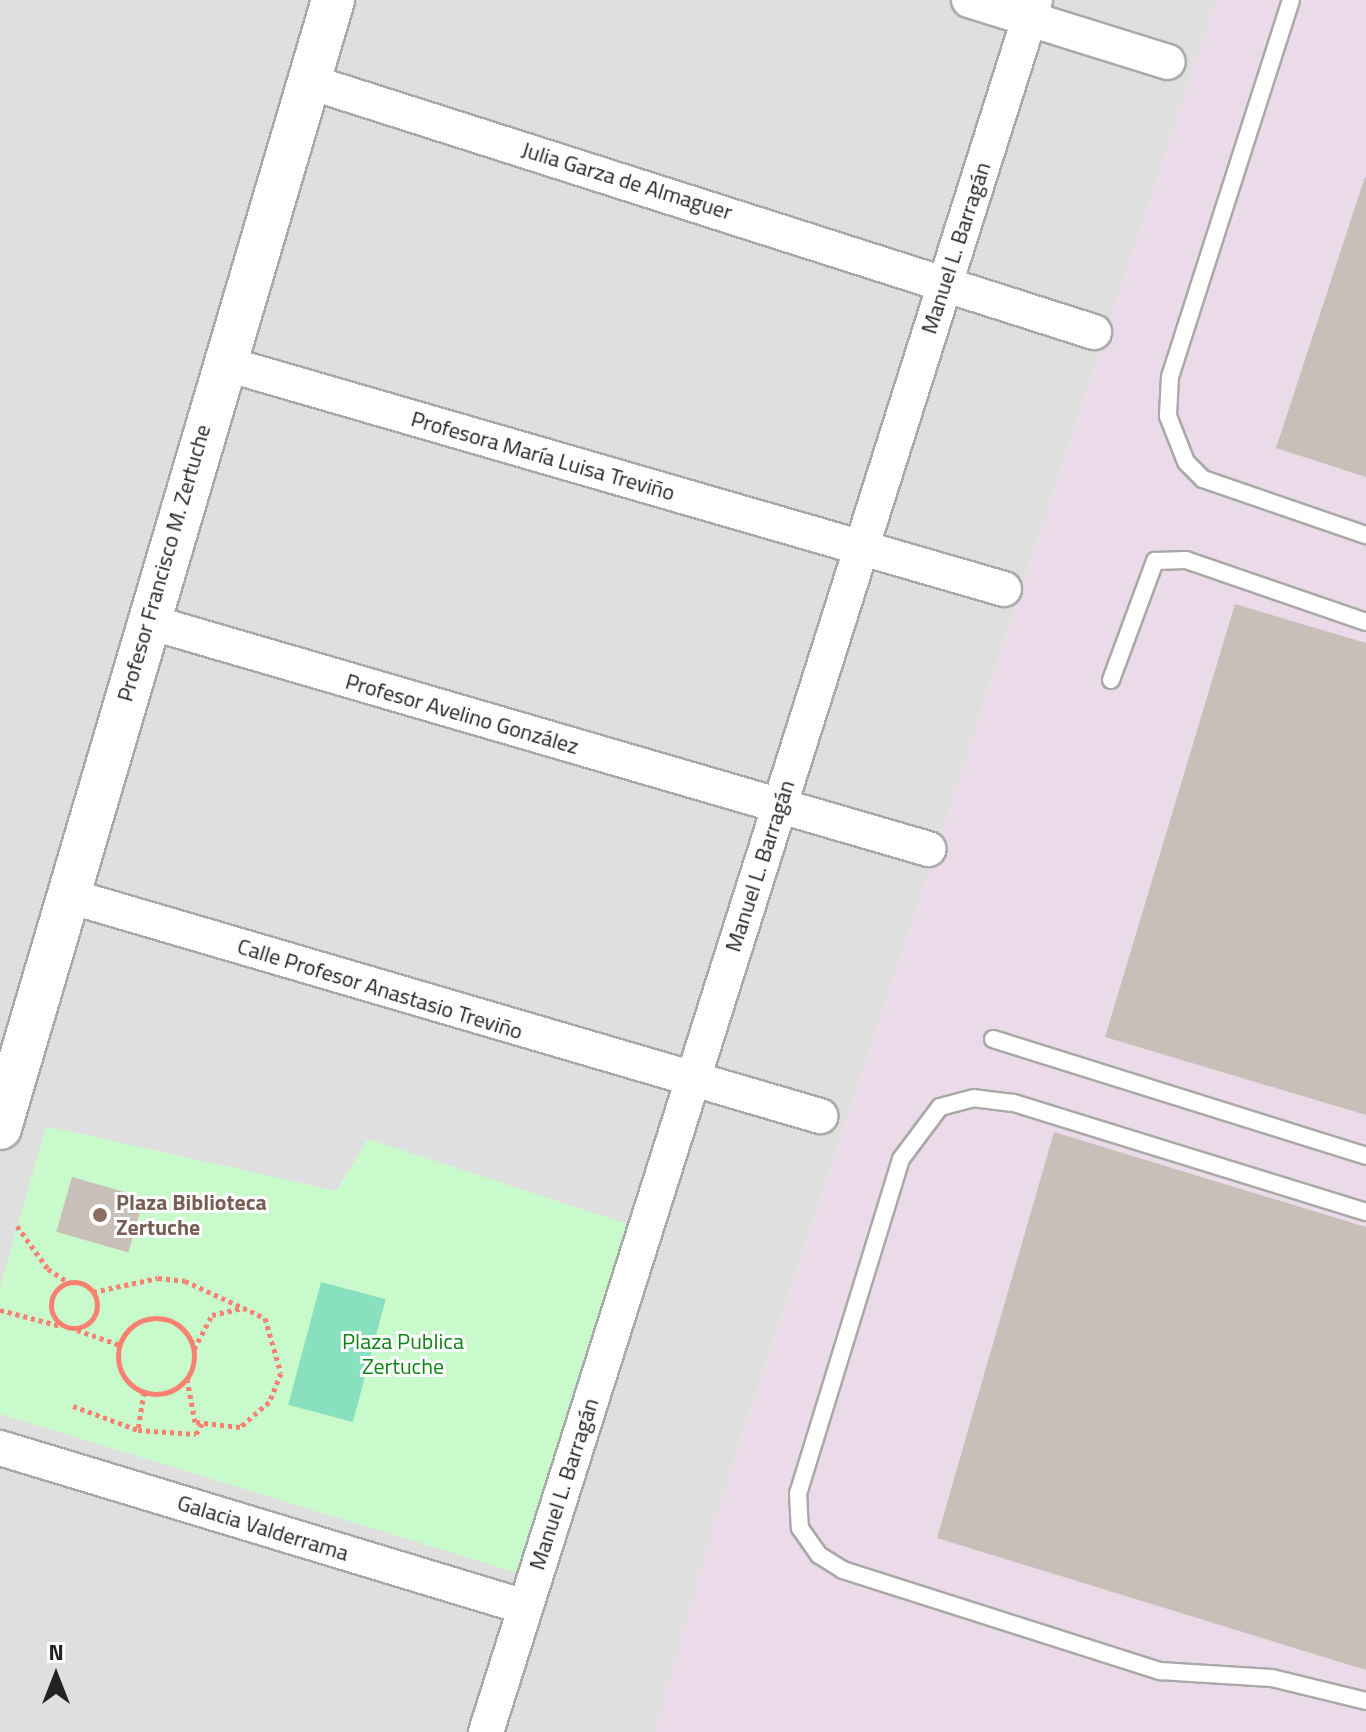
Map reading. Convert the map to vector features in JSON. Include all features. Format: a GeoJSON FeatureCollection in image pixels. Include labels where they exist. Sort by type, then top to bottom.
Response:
{"type":"FeatureCollection","features":[{"type":"Feature","properties":{"kind":"street","name":"Profesor Francisco M. Zertuche"},"geometry":{"type":"LineString","coordinates":[[0,1128],[146,621],[333,0]]}},
{"type":"Feature","properties":{"kind":"street"},"geometry":{"type":"LineString","coordinates":[[969,0],[1032,9],[1168,62]]}},
{"type":"Feature","properties":{"kind":"street","name":"Manuel L. Barragán"},"geometry":{"type":"LineString","coordinates":[[486,1732],[1032,9]]}},
{"type":"Feature","properties":{"kind":"street","name":"Julia Garza de Almaguer"},"geometry":{"type":"LineString","coordinates":[[310,82],[945,280],[1094,332]]}},
{"type":"Feature","properties":{"kind":"street","name":"Profesora María Luisa Treviño"},"geometry":{"type":"LineString","coordinates":[[223,363],[1004,589]]}},
{"type":"Feature","properties":{"kind":"street","name":"Profesor Avelino González"},"geometry":{"type":"LineString","coordinates":[[146,621],[928,849]]}},
{"type":"Feature","properties":{"kind":"street","name":"Calle Profesor Anastasio Treviño"},"geometry":{"type":"LineString","coordinates":[[69,896],[691,1082],[820,1116]]}},
{"type":"Feature","properties":{"kind":"street","name":"Galacia Valderrama"},"geometry":{"type":"LineString","coordinates":[[0,1448],[525,1607]]}},
{"type":"Feature","properties":{"kind":"lane"},"geometry":{"type":"LineString","coordinates":[[1291,0],[1170,377],[1168,416],[1186,462],[1203,479],[1366,535]]}},
{"type":"Feature","properties":{"kind":"lane"},"geometry":{"type":"LineString","coordinates":[[1111,680],[1155,561],[1186,560],[1366,622]]}},
{"type":"Feature","properties":{"kind":"lane"},"geometry":{"type":"LineString","coordinates":[[993,1039],[1366,1156]]}},
{"type":"Feature","properties":{"kind":"lane"},"geometry":{"type":"LineString","coordinates":[[1366,1212],[1013,1103],[974,1098],[940,1107],[901,1159],[798,1493],[800,1528],[819,1555],[843,1570],[1160,1671],[1272,1678],[1366,1701]]}},
{"type":"Feature","properties":{"kind":"path"},"geometry":{"type":"LineString","coordinates":[[17,1226],[48,1269],[68,1282],[93,1292],[158,1278],[211,1290],[265,1318],[281,1373],[269,1402],[240,1427],[195,1422],[187,1379],[194,1350],[212,1315],[242,1308]]}},
{"type":"Feature","properties":{"kind":"path"},"geometry":{"type":"LineString","coordinates":[[64,1327],[50,1303],[68,1282]]}},
{"type":"Feature","properties":{"kind":"path"},"geometry":{"type":"LineString","coordinates":[[72,1329],[92,1320],[93,1292]]}},
{"type":"Feature","properties":{"kind":"path"},"geometry":{"type":"LineString","coordinates":[[0,1310],[120,1345]]}},
{"type":"Feature","properties":{"kind":"path"},"geometry":{"type":"LineString","coordinates":[[187,1379],[167,1392],[144,1392],[120,1369],[120,1345],[134,1325],[158,1318],[181,1328],[194,1350]]}},
{"type":"Feature","properties":{"kind":"path"},"geometry":{"type":"LineString","coordinates":[[138,1430],[144,1392]]}},
{"type":"Feature","properties":{"kind":"path"},"geometry":{"type":"LineString","coordinates":[[73,1406],[138,1430],[196,1434],[202,1424]]}},
{"type":"Feature","properties":{"kind":"shaded area"},"geometry":{"type":"Polygon","coordinates":[[[0,0],[1216,0],[733,1465],[656,1732],[0,1732],[0,0]]]}},
{"type":"Feature","properties":{"kind":"shaded area"},"geometry":{"type":"Polygon","coordinates":[[[1216,0],[1366,0],[1366,1732],[655,1732],[715,1520],[1216,0]]]}},
{"type":"Feature","properties":{"kind":"green space","name":"Plaza Publica Zertuche"},"geometry":{"type":"Polygon","coordinates":[[[46,1126],[336,1191],[368,1139],[627,1224],[521,1574],[0,1414],[0,1287],[46,1126]]]}},
{"type":"Feature","properties":{"kind":"green space"},"geometry":{"type":"Polygon","coordinates":[[[321,1282],[386,1299],[353,1422],[288,1405],[321,1282]]]}},
{"type":"Feature","properties":{"kind":"building"},"geometry":{"type":"Polygon","coordinates":[[[1366,177],[1366,477],[1276,448],[1366,177]]]}},
{"type":"Feature","properties":{"kind":"building"},"geometry":{"type":"Polygon","coordinates":[[[1235,604],[1366,643],[1366,1115],[1105,1037],[1235,604]]]}},
{"type":"Feature","properties":{"kind":"building"},"geometry":{"type":"Polygon","coordinates":[[[1054,1132],[1366,1227],[1366,1670],[937,1538],[1054,1132]]]}},
{"type":"Feature","properties":{"kind":"building","name":"Plaza Biblioteca Zertuche"},"geometry":{"type":"Polygon","coordinates":[[[72,1177],[144,1198],[128,1252],[56,1232],[72,1177]]]}},
{"type":"Feature","properties":{"kind":"place","name":"Plaza Biblioteca Zertuche"},"geometry":{"type":"Point","coordinates":[100,1215]}}]}
